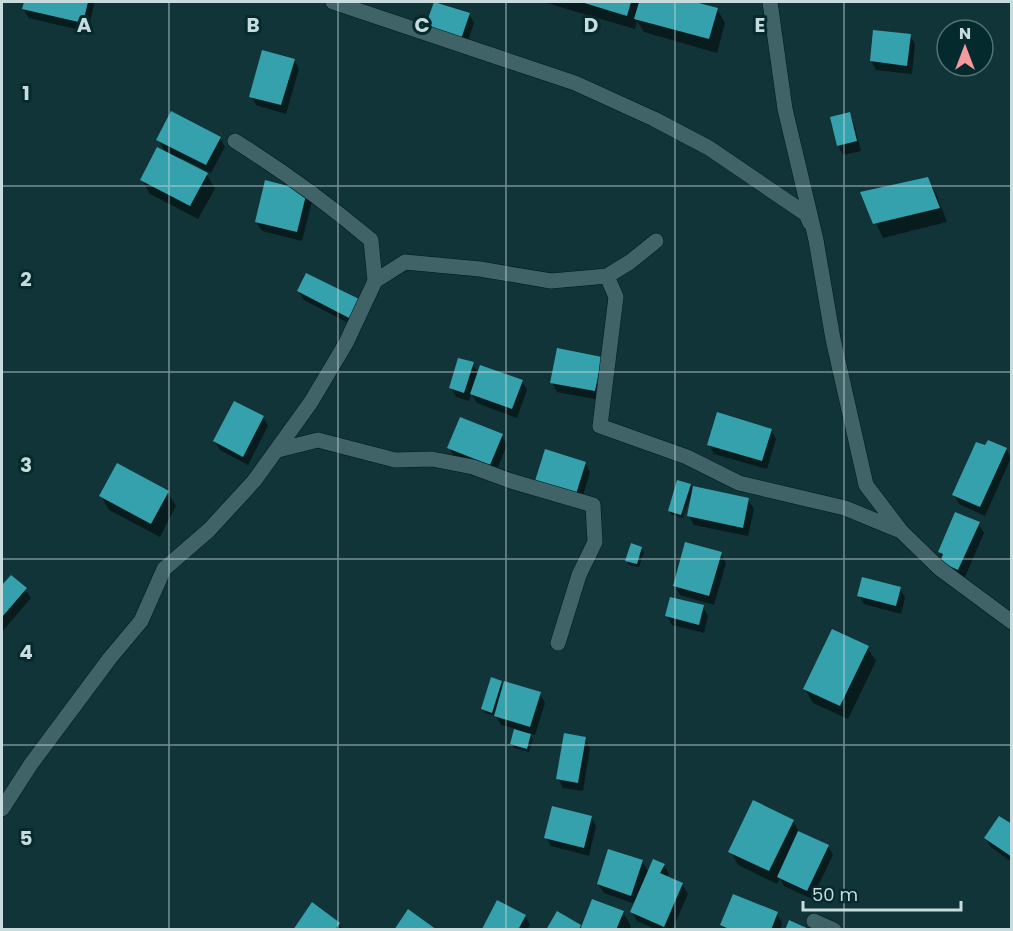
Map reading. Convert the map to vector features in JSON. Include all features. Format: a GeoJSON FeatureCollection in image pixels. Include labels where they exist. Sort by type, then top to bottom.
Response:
{"type":"FeatureCollection","features":[{"type":"Feature","properties":{"kind":"street"},"geometry":{"type":"LineString","coordinates":[[333,2],[575,83],[654,119],[709,148],[806,214],[816,240]]}},
{"type":"Feature","properties":{"kind":"street"},"geometry":{"type":"LineString","coordinates":[[770,2],[785,109],[816,240],[833,339],[866,485],[901,531],[939,568],[1011,622]]}},
{"type":"Feature","properties":{"kind":"street"},"geometry":{"type":"LineString","coordinates":[[2,809],[31,764],[110,658],[141,621],[164,569],[209,530],[254,481],[278,450],[311,402],[346,343],[375,281],[371,240],[280,169],[235,141]]}},
{"type":"Feature","properties":{"kind":"street"},"geometry":{"type":"LineString","coordinates":[[375,281],[405,262],[480,268],[551,281],[608,276],[656,241]]}},
{"type":"Feature","properties":{"kind":"street"},"geometry":{"type":"LineString","coordinates":[[608,276],[616,297],[600,426],[687,457],[739,483],[845,508],[901,531]]}},
{"type":"Feature","properties":{"kind":"street"},"geometry":{"type":"LineString","coordinates":[[278,450],[318,440],[395,460],[432,459],[473,467],[511,481],[593,505],[595,542],[579,575],[558,643]]}},
{"type":"Feature","properties":{"kind":"street"},"geometry":{"type":"LineString","coordinates":[[814,921],[834,930]]}},
{"type":"Feature","properties":{"kind":"building"},"geometry":{"type":"Polygon","coordinates":[[[24,2],[88,2],[83,23],[22,9],[24,2]]]}},
{"type":"Feature","properties":{"kind":"building"},"geometry":{"type":"Polygon","coordinates":[[[434,2],[470,13],[461,39],[425,27],[434,2]]]}},
{"type":"Feature","properties":{"kind":"building"},"geometry":{"type":"Polygon","coordinates":[[[581,2],[631,2],[627,16],[581,2]]]}},
{"type":"Feature","properties":{"kind":"building"},"geometry":{"type":"Polygon","coordinates":[[[639,2],[695,2],[718,8],[709,39],[634,19],[639,2]]]}},
{"type":"Feature","properties":{"kind":"building"},"geometry":{"type":"Polygon","coordinates":[[[873,30],[911,34],[907,66],[870,61],[873,30]]]}},
{"type":"Feature","properties":{"kind":"building"},"geometry":{"type":"Polygon","coordinates":[[[262,50],[295,59],[281,105],[249,97],[262,50]]]}},
{"type":"Feature","properties":{"kind":"building"},"geometry":{"type":"Polygon","coordinates":[[[171,111],[221,137],[206,165],[156,140],[171,111]]]}},
{"type":"Feature","properties":{"kind":"building"},"geometry":{"type":"Polygon","coordinates":[[[850,112],[857,141],[837,146],[830,117],[850,112]]]}},
{"type":"Feature","properties":{"kind":"building"},"geometry":{"type":"Polygon","coordinates":[[[157,147],[208,173],[190,206],[140,180],[157,147]]]}},
{"type":"Feature","properties":{"kind":"building"},"geometry":{"type":"Polygon","coordinates":[[[928,177],[940,208],[873,224],[860,192],[928,177]]]}},
{"type":"Feature","properties":{"kind":"building"},"geometry":{"type":"Polygon","coordinates":[[[265,180],[307,191],[297,232],[255,222],[265,180]]]}},
{"type":"Feature","properties":{"kind":"building"},"geometry":{"type":"Polygon","coordinates":[[[306,273],[361,300],[351,319],[297,291],[306,273]]]}},
{"type":"Feature","properties":{"kind":"building"},"geometry":{"type":"Polygon","coordinates":[[[557,348],[602,357],[595,391],[550,383],[557,348]]]}},
{"type":"Feature","properties":{"kind":"building"},"geometry":{"type":"Polygon","coordinates":[[[458,358],[474,362],[464,393],[449,388],[458,358]]]}},
{"type":"Feature","properties":{"kind":"building"},"geometry":{"type":"Polygon","coordinates":[[[480,365],[523,380],[512,409],[470,394],[480,365]]]}},
{"type":"Feature","properties":{"kind":"building"},"geometry":{"type":"Polygon","coordinates":[[[234,401],[264,416],[243,457],[213,441],[234,401]]]}},
{"type":"Feature","properties":{"kind":"building"},"geometry":{"type":"Polygon","coordinates":[[[717,412],[772,429],[762,461],[707,445],[717,412]]]}},
{"type":"Feature","properties":{"kind":"building"},"geometry":{"type":"Polygon","coordinates":[[[460,417],[503,434],[490,465],[447,448],[460,417]]]}},
{"type":"Feature","properties":{"kind":"building"},"geometry":{"type":"Polygon","coordinates":[[[988,440],[1007,448],[980,507],[952,495],[976,442],[985,445],[988,440]]]}},
{"type":"Feature","properties":{"kind":"building"},"geometry":{"type":"Polygon","coordinates":[[[545,449],[586,462],[576,494],[535,481],[545,449]]]}},
{"type":"Feature","properties":{"kind":"building"},"geometry":{"type":"Polygon","coordinates":[[[117,463],[169,491],[151,524],[99,496],[117,463]]]}},
{"type":"Feature","properties":{"kind":"building"},"geometry":{"type":"Polygon","coordinates":[[[677,480],[691,484],[681,515],[668,511],[677,480]]]}},
{"type":"Feature","properties":{"kind":"building"},"geometry":{"type":"Polygon","coordinates":[[[693,486],[749,498],[743,528],[687,516],[693,486]]]}},
{"type":"Feature","properties":{"kind":"building"},"geometry":{"type":"Polygon","coordinates":[[[955,512],[980,522],[958,570],[940,562],[943,554],[938,552],[955,512]]]}},
{"type":"Feature","properties":{"kind":"building"},"geometry":{"type":"Polygon","coordinates":[[[685,542],[722,552],[709,596],[673,586],[685,542]]]}},
{"type":"Feature","properties":{"kind":"building"},"geometry":{"type":"Polygon","coordinates":[[[631,543],[642,547],[637,564],[625,561],[631,543]]]}},
{"type":"Feature","properties":{"kind":"building"},"geometry":{"type":"Polygon","coordinates":[[[11,575],[27,588],[2,617],[2,585],[11,575]]]}},
{"type":"Feature","properties":{"kind":"building"},"geometry":{"type":"Polygon","coordinates":[[[862,577],[901,587],[896,606],[857,596],[862,577]]]}},
{"type":"Feature","properties":{"kind":"building"},"geometry":{"type":"Polygon","coordinates":[[[670,597],[704,605],[699,625],[665,616],[670,597]]]}},
{"type":"Feature","properties":{"kind":"building"},"geometry":{"type":"Polygon","coordinates":[[[832,629],[869,646],[840,706],[803,689],[832,629]]]}},
{"type":"Feature","properties":{"kind":"building"},"geometry":{"type":"Polygon","coordinates":[[[491,677],[502,681],[492,713],[481,709],[491,677]]]}},
{"type":"Feature","properties":{"kind":"building"},"geometry":{"type":"Polygon","coordinates":[[[504,681],[541,692],[530,727],[494,716],[504,681]]]}},
{"type":"Feature","properties":{"kind":"building"},"geometry":{"type":"Polygon","coordinates":[[[514,729],[531,734],[527,749],[510,744],[514,729]]]}},
{"type":"Feature","properties":{"kind":"building"},"geometry":{"type":"Polygon","coordinates":[[[564,733],[586,737],[578,783],[556,779],[564,733]]]}},
{"type":"Feature","properties":{"kind":"building"},"geometry":{"type":"Polygon","coordinates":[[[753,800],[794,820],[769,871],[728,852],[753,800]]]}},
{"type":"Feature","properties":{"kind":"building"},"geometry":{"type":"Polygon","coordinates":[[[552,806],[592,816],[584,848],[544,838],[552,806]]]}},
{"type":"Feature","properties":{"kind":"building"},"geometry":{"type":"Polygon","coordinates":[[[999,816],[1012,824],[1012,857],[984,838],[999,816]]]}},
{"type":"Feature","properties":{"kind":"building"},"geometry":{"type":"Polygon","coordinates":[[[798,831],[829,845],[807,891],[777,877],[798,831]]]}},
{"type":"Feature","properties":{"kind":"building"},"geometry":{"type":"Polygon","coordinates":[[[608,849],[643,860],[631,896],[597,884],[608,849]]]}},
{"type":"Feature","properties":{"kind":"building"},"geometry":{"type":"Polygon","coordinates":[[[653,859],[665,864],[660,873],[683,883],[664,927],[630,912],[653,859]]]}},
{"type":"Feature","properties":{"kind":"building"},"geometry":{"type":"Polygon","coordinates":[[[733,894],[778,912],[771,930],[731,930],[720,925],[733,894]]]}},
{"type":"Feature","properties":{"kind":"building"},"geometry":{"type":"Polygon","coordinates":[[[592,899],[624,911],[616,930],[580,930],[592,899]]]}},
{"type":"Feature","properties":{"kind":"building"},"geometry":{"type":"Polygon","coordinates":[[[497,900],[526,915],[518,930],[482,929],[497,900]]]}},
{"type":"Feature","properties":{"kind":"building"},"geometry":{"type":"Polygon","coordinates":[[[312,902],[340,923],[335,930],[293,930],[312,902]]]}},
{"type":"Feature","properties":{"kind":"building"},"geometry":{"type":"Polygon","coordinates":[[[408,909],[437,930],[394,930],[408,909]]]}},
{"type":"Feature","properties":{"kind":"building"},"geometry":{"type":"Polygon","coordinates":[[[557,911],[581,925],[579,930],[546,930],[557,911]]]}},
{"type":"Feature","properties":{"kind":"building"},"geometry":{"type":"Polygon","coordinates":[[[789,920],[811,930],[785,930],[789,920]]]}}]}
